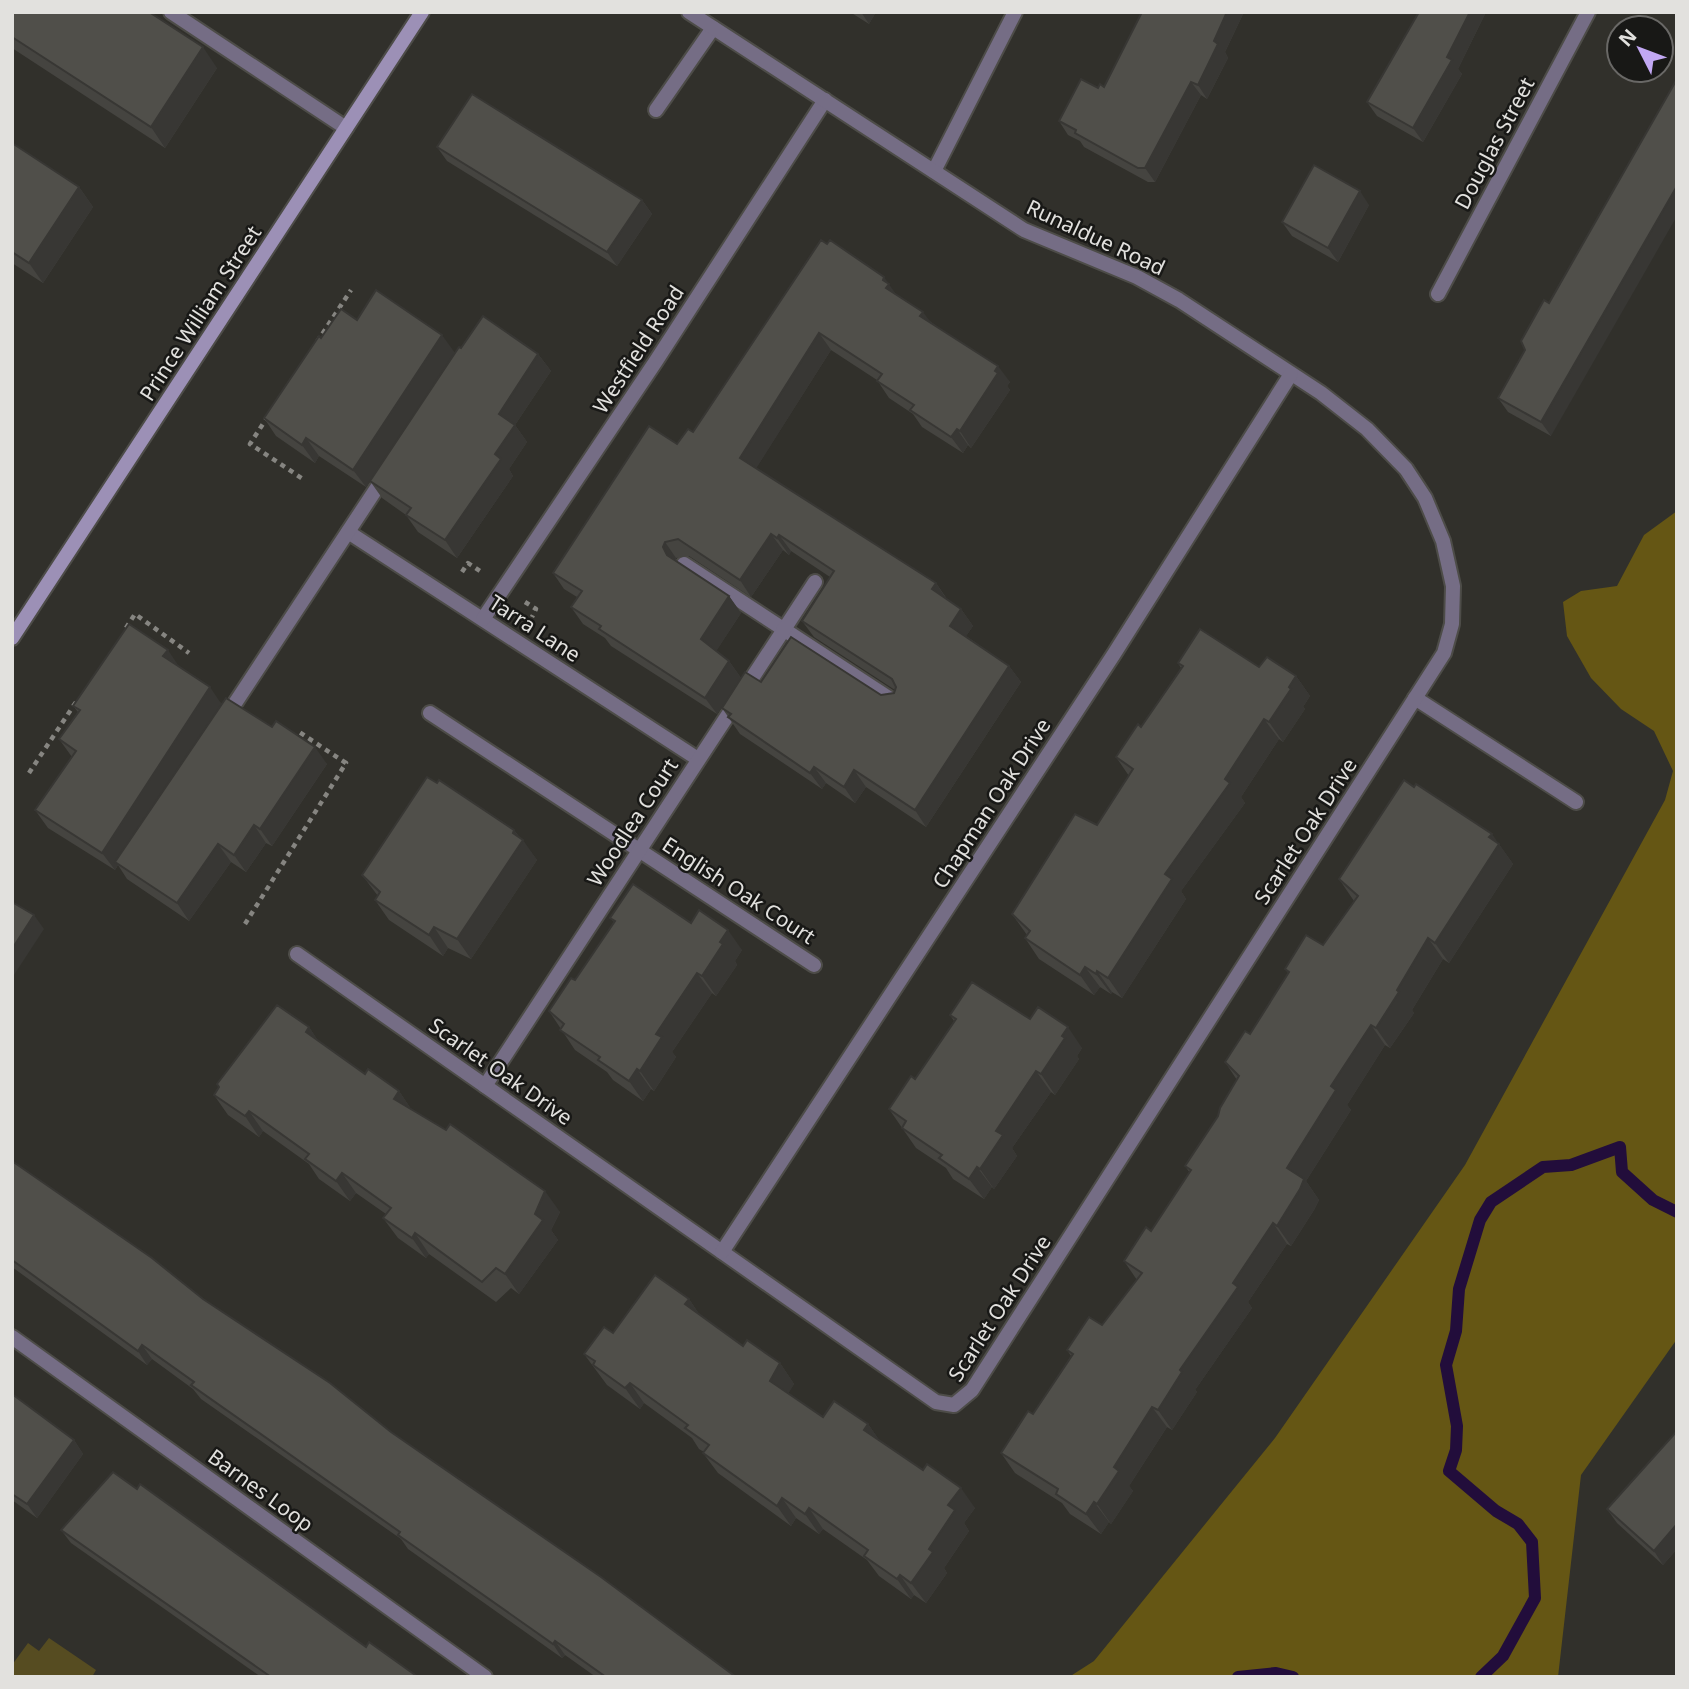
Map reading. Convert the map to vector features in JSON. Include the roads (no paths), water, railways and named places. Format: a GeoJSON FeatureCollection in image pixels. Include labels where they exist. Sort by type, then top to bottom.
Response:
{"type":"FeatureCollection","features":[{"type":"Feature","properties":{"kind":"street"},"geometry":{"type":"LineString","coordinates":[[171,12],[346,128]]}},
{"type":"Feature","properties":{"kind":"street","name":"Prince William Street"},"geometry":{"type":"LineString","coordinates":[[12,638],[422,12]]}},
{"type":"Feature","properties":{"kind":"street","name":"Runaldue Road"},"geometry":{"type":"LineString","coordinates":[[689,12],[1024,230],[1137,277],[1179,300],[1348,413],[1383,443],[1406,469],[1425,498],[1443,541]]}},
{"type":"Feature","properties":{"kind":"street"},"geometry":{"type":"LineString","coordinates":[[934,171],[1015,12]]}},
{"type":"Feature","properties":{"kind":"street","name":"Douglas Street"},"geometry":{"type":"LineString","coordinates":[[1438,294],[1588,12]]}},
{"type":"Feature","properties":{"kind":"street"},"geometry":{"type":"LineString","coordinates":[[656,110],[713,28]]}},
{"type":"Feature","properties":{"kind":"street","name":"Westfield Road"},"geometry":{"type":"LineString","coordinates":[[483,619],[656,361],[825,100]]}},
{"type":"Feature","properties":{"kind":"street","name":"Chapman Oak Drive"},"geometry":{"type":"LineString","coordinates":[[722,1252],[1114,654],[1291,374]]}},
{"type":"Feature","properties":{"kind":"street"},"geometry":{"type":"LineString","coordinates":[[218,728],[395,461]]}},
{"type":"Feature","properties":{"kind":"street","name":"Tarra Lane"},"geometry":{"type":"LineString","coordinates":[[348,532],[698,759]]}},
{"type":"Feature","properties":{"kind":"street","name":"Scarlet Oak Drive"},"geometry":{"type":"LineString","coordinates":[[297,954],[936,1402],[954,1405],[966,1398],[1444,653],[1449,639],[1453,586],[1443,541]]}},
{"type":"Feature","properties":{"kind":"street"},"geometry":{"type":"LineString","coordinates":[[684,564],[898,704]]}},
{"type":"Feature","properties":{"kind":"street","name":"Woodlea Court"},"geometry":{"type":"LineString","coordinates":[[485,1086],[815,582]]}},
{"type":"Feature","properties":{"kind":"street"},"geometry":{"type":"LineString","coordinates":[[1415,698],[1576,802]]}},
{"type":"Feature","properties":{"kind":"street","name":"English Oak Court"},"geometry":{"type":"LineString","coordinates":[[430,713],[814,965]]}},
{"type":"Feature","properties":{"kind":"street","name":"Barnes Loop"},"geometry":{"type":"LineString","coordinates":[[12,1337],[485,1677]]}},
{"type":"Feature","properties":{"kind":"waterway"},"geometry":{"type":"LineString","coordinates":[[1481,1677],[1503,1656],[1535,1598],[1532,1542],[1518,1524],[1496,1511],[1449,1471],[1456,1450],[1457,1426],[1446,1365],[1456,1331],[1459,1289],[1480,1220],[1491,1202],[1543,1167],[1571,1165],[1620,1147],[1622,1172],[1653,1200],[1677,1212]]}},
{"type":"Feature","properties":{"kind":"waterway"},"geometry":{"type":"LineString","coordinates":[[1238,1677],[1276,1673],[1293,1677]]}}]}
